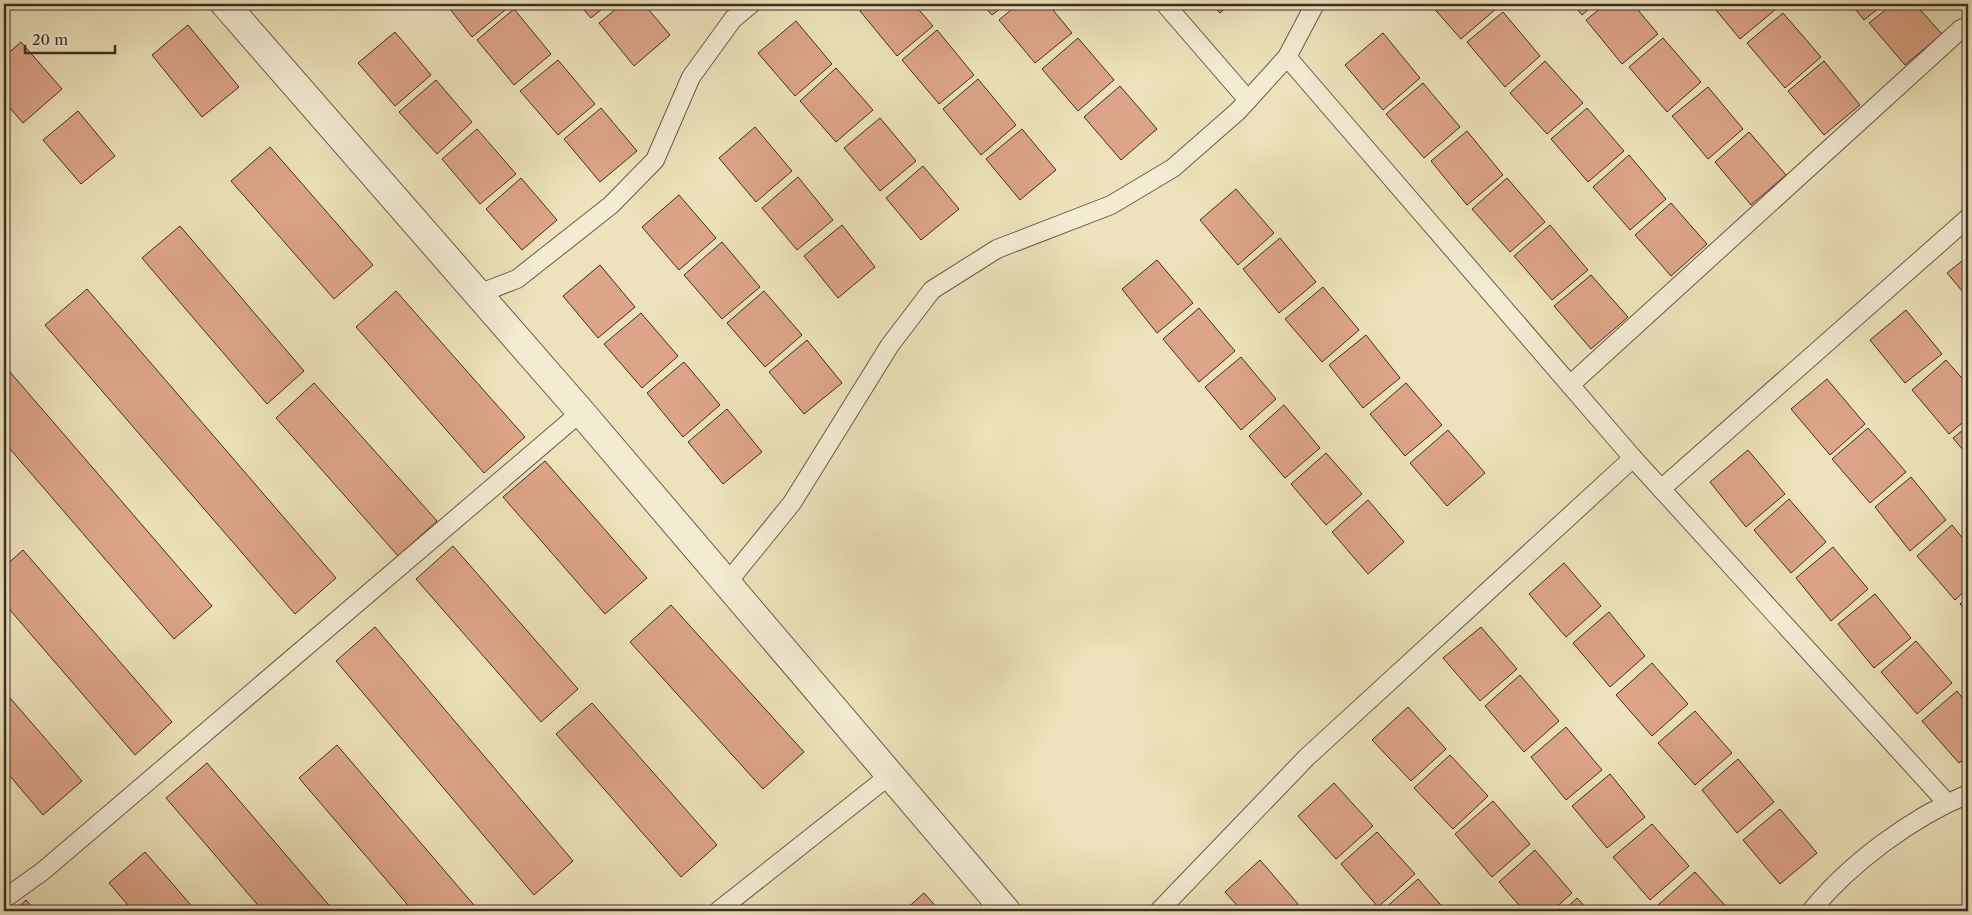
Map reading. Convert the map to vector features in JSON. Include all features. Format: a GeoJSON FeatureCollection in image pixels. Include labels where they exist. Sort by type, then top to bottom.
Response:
{"type":"FeatureCollection","features":[{"type":"Feature","properties":{"kind":"street"},"geometry":{"type":"LineString","coordinates":[[225,4],[581,412],[1006,911]]}},
{"type":"Feature","properties":{"kind":"lane"},"geometry":{"type":"LineString","coordinates":[[478,294],[517,279],[611,206],[655,160],[691,77],[732,19],[751,4]]}},
{"type":"Feature","properties":{"kind":"lane"},"geometry":{"type":"LineString","coordinates":[[1165,4],[1248,100]]}},
{"type":"Feature","properties":{"kind":"lane"},"geometry":{"type":"LineString","coordinates":[[727,583],[792,503],[890,345],[932,290],[997,249],[1111,205],[1173,168],[1238,111],[1287,57],[1315,4]]}},
{"type":"Feature","properties":{"kind":"lane"},"geometry":{"type":"LineString","coordinates":[[1570,385],[1954,36],[1968,26]]}},
{"type":"Feature","properties":{"kind":"lane"},"geometry":{"type":"LineString","coordinates":[[1287,57],[1633,458],[1947,803]]}},
{"type":"Feature","properties":{"kind":"lane"},"geometry":{"type":"LineString","coordinates":[[1661,489],[1968,218]]}},
{"type":"Feature","properties":{"kind":"lane"},"geometry":{"type":"LineString","coordinates":[[4,899],[44,871],[581,412]]}},
{"type":"Feature","properties":{"kind":"lane"},"geometry":{"type":"LineString","coordinates":[[1159,911],[1307,757],[1633,458]]}},
{"type":"Feature","properties":{"kind":"lane"},"geometry":{"type":"LineString","coordinates":[[718,911],[890,775]]}},
{"type":"Feature","properties":{"kind":"lane"},"geometry":{"type":"LineString","coordinates":[[1811,911],[1825,893],[1887,840],[1947,803],[1968,794]]}},
{"type":"Feature","properties":{"kind":"building"},"geometry":{"type":"Polygon","coordinates":[[[446,4],[508,4],[510,6],[472,37],[446,4]]]}},
{"type":"Feature","properties":{"kind":"building"},"geometry":{"type":"Polygon","coordinates":[[[579,4],[608,4],[591,18],[579,4]]]}},
{"type":"Feature","properties":{"kind":"building"},"geometry":{"type":"Polygon","coordinates":[[[622,4],[644,4],[670,35],[634,66],[599,23],[622,4]]]}},
{"type":"Feature","properties":{"kind":"building"},"geometry":{"type":"Polygon","coordinates":[[[868,4],[914,4],[933,26],[897,56],[860,11],[868,4]]]}},
{"type":"Feature","properties":{"kind":"building"},"geometry":{"type":"Polygon","coordinates":[[[982,4],[1006,4],[992,15],[982,4]]]}},
{"type":"Feature","properties":{"kind":"building"},"geometry":{"type":"Polygon","coordinates":[[[1018,4],[1048,4],[1072,33],[1035,63],[999,20],[1018,4]]]}},
{"type":"Feature","properties":{"kind":"building"},"geometry":{"type":"Polygon","coordinates":[[[1212,4],[1230,4],[1220,13],[1212,4]]]}},
{"type":"Feature","properties":{"kind":"building"},"geometry":{"type":"Polygon","coordinates":[[[1430,4],[1494,4],[1497,8],[1461,39],[1430,4]]]}},
{"type":"Feature","properties":{"kind":"building"},"geometry":{"type":"Polygon","coordinates":[[[1573,4],[1595,4],[1582,15],[1573,4]]]}},
{"type":"Feature","properties":{"kind":"building"},"geometry":{"type":"Polygon","coordinates":[[[1606,4],[1633,4],[1658,34],[1622,64],[1586,20],[1606,4]]]}},
{"type":"Feature","properties":{"kind":"building"},"geometry":{"type":"Polygon","coordinates":[[[1711,4],[1772,4],[1776,9],[1740,39],[1711,4]]]}},
{"type":"Feature","properties":{"kind":"building"},"geometry":{"type":"Polygon","coordinates":[[[1851,4],[1884,4],[1864,20],[1851,4]]]}},
{"type":"Feature","properties":{"kind":"building"},"geometry":{"type":"Polygon","coordinates":[[[1893,4],[1915,4],[1942,34],[1905,65],[1869,23],[1893,4]]]}},
{"type":"Feature","properties":{"kind":"building"},"geometry":{"type":"Polygon","coordinates":[[[514,9],[551,54],[514,85],[477,40],[514,9]]]}},
{"type":"Feature","properties":{"kind":"building"},"geometry":{"type":"Polygon","coordinates":[[[1503,12],[1540,56],[1505,87],[1467,42],[1503,12]]]}},
{"type":"Feature","properties":{"kind":"building"},"geometry":{"type":"Polygon","coordinates":[[[1783,13],[1821,57],[1785,88],[1747,43],[1783,13]]]}},
{"type":"Feature","properties":{"kind":"building"},"geometry":{"type":"Polygon","coordinates":[[[796,21],[832,64],[795,96],[758,53],[796,21]]]}},
{"type":"Feature","properties":{"kind":"building"},"geometry":{"type":"Polygon","coordinates":[[[188,25],[239,87],[202,117],[152,55],[188,25]]]}},
{"type":"Feature","properties":{"kind":"building"},"geometry":{"type":"Polygon","coordinates":[[[937,30],[974,75],[939,104],[902,60],[937,30]]]}},
{"type":"Feature","properties":{"kind":"building"},"geometry":{"type":"Polygon","coordinates":[[[395,32],[431,75],[395,106],[358,63],[395,32]]]}},
{"type":"Feature","properties":{"kind":"building"},"geometry":{"type":"Polygon","coordinates":[[[1383,33],[1420,78],[1383,110],[1345,65],[1383,33]]]}},
{"type":"Feature","properties":{"kind":"building"},"geometry":{"type":"Polygon","coordinates":[[[1078,38],[1114,80],[1078,111],[1042,69],[1078,38]]]}},
{"type":"Feature","properties":{"kind":"building"},"geometry":{"type":"Polygon","coordinates":[[[1663,38],[1701,82],[1667,112],[1629,67],[1663,38]]]}},
{"type":"Feature","properties":{"kind":"building"},"geometry":{"type":"Polygon","coordinates":[[[21,42],[62,89],[23,123],[4,101],[4,57],[21,42]]]}},
{"type":"Feature","properties":{"kind":"building"},"geometry":{"type":"Polygon","coordinates":[[[558,60],[595,104],[558,135],[520,91],[558,60]]]}},
{"type":"Feature","properties":{"kind":"building"},"geometry":{"type":"Polygon","coordinates":[[[1545,61],[1583,103],[1547,134],[1510,93],[1545,61]]]}},
{"type":"Feature","properties":{"kind":"building"},"geometry":{"type":"Polygon","coordinates":[[[1824,61],[1860,105],[1824,135],[1788,91],[1824,61]]]}},
{"type":"Feature","properties":{"kind":"building"},"geometry":{"type":"Polygon","coordinates":[[[836,68],[873,110],[836,142],[800,101],[836,68]]]}},
{"type":"Feature","properties":{"kind":"building"},"geometry":{"type":"Polygon","coordinates":[[[978,79],[1016,125],[981,155],[943,109],[978,79]]]}},
{"type":"Feature","properties":{"kind":"building"},"geometry":{"type":"Polygon","coordinates":[[[436,80],[472,122],[437,154],[399,112],[436,80]]]}},
{"type":"Feature","properties":{"kind":"building"},"geometry":{"type":"Polygon","coordinates":[[[1423,83],[1460,127],[1424,158],[1386,114],[1423,83]]]}},
{"type":"Feature","properties":{"kind":"building"},"geometry":{"type":"Polygon","coordinates":[[[1120,86],[1157,129],[1121,160],[1084,117],[1120,86]]]}},
{"type":"Feature","properties":{"kind":"building"},"geometry":{"type":"Polygon","coordinates":[[[1708,87],[1743,129],[1708,159],[1672,116],[1708,87]]]}},
{"type":"Feature","properties":{"kind":"building"},"geometry":{"type":"Polygon","coordinates":[[[601,108],[637,151],[600,182],[564,139],[601,108]]]}},
{"type":"Feature","properties":{"kind":"building"},"geometry":{"type":"Polygon","coordinates":[[[1587,108],[1624,151],[1588,182],[1551,139],[1587,108]]]}},
{"type":"Feature","properties":{"kind":"building"},"geometry":{"type":"Polygon","coordinates":[[[78,111],[115,156],[81,184],[43,140],[78,111]]]}},
{"type":"Feature","properties":{"kind":"building"},"geometry":{"type":"Polygon","coordinates":[[[880,118],[916,161],[880,191],[844,148],[880,118]]]}},
{"type":"Feature","properties":{"kind":"building"},"geometry":{"type":"Polygon","coordinates":[[[755,127],[792,171],[756,202],[719,158],[755,127]]]}},
{"type":"Feature","properties":{"kind":"building"},"geometry":{"type":"Polygon","coordinates":[[[477,129],[516,174],[480,204],[442,159],[477,129]]]}},
{"type":"Feature","properties":{"kind":"building"},"geometry":{"type":"Polygon","coordinates":[[[1022,129],[1056,170],[1020,200],[986,159],[1022,129]]]}},
{"type":"Feature","properties":{"kind":"building"},"geometry":{"type":"Polygon","coordinates":[[[1467,131],[1503,175],[1467,205],[1431,161],[1467,131]]]}},
{"type":"Feature","properties":{"kind":"building"},"geometry":{"type":"Polygon","coordinates":[[[1749,132],[1786,175],[1751,205],[1715,162],[1749,132]]]}},
{"type":"Feature","properties":{"kind":"building"},"geometry":{"type":"Polygon","coordinates":[[[270,147],[373,265],[334,299],[231,181],[270,147]]]}},
{"type":"Feature","properties":{"kind":"building"},"geometry":{"type":"Polygon","coordinates":[[[1629,155],[1666,199],[1630,230],[1593,187],[1629,155]]]}},
{"type":"Feature","properties":{"kind":"building"},"geometry":{"type":"Polygon","coordinates":[[[923,166],[959,209],[921,240],[886,198],[923,166]]]}},
{"type":"Feature","properties":{"kind":"building"},"geometry":{"type":"Polygon","coordinates":[[[798,177],[833,220],[797,250],[762,208],[798,177]]]}},
{"type":"Feature","properties":{"kind":"building"},"geometry":{"type":"Polygon","coordinates":[[[521,178],[557,220],[522,250],[486,209],[521,178]]]}},
{"type":"Feature","properties":{"kind":"building"},"geometry":{"type":"Polygon","coordinates":[[[1507,178],[1545,222],[1510,252],[1472,209],[1507,178]]]}},
{"type":"Feature","properties":{"kind":"building"},"geometry":{"type":"Polygon","coordinates":[[[1236,189],[1274,233],[1238,265],[1200,220],[1236,189]]]}},
{"type":"Feature","properties":{"kind":"building"},"geometry":{"type":"Polygon","coordinates":[[[679,195],[716,238],[679,270],[642,227],[679,195]]]}},
{"type":"Feature","properties":{"kind":"building"},"geometry":{"type":"Polygon","coordinates":[[[1671,203],[1707,244],[1671,276],[1635,235],[1671,203]]]}},
{"type":"Feature","properties":{"kind":"building"},"geometry":{"type":"Polygon","coordinates":[[[842,225],[875,267],[838,298],[804,256],[842,225]]]}},
{"type":"Feature","properties":{"kind":"building"},"geometry":{"type":"Polygon","coordinates":[[[1550,225],[1588,270],[1552,300],[1514,256],[1550,225]]]}},
{"type":"Feature","properties":{"kind":"building"},"geometry":{"type":"Polygon","coordinates":[[[180,226],[304,371],[267,404],[142,258],[180,226]]]}},
{"type":"Feature","properties":{"kind":"building"},"geometry":{"type":"Polygon","coordinates":[[[1280,238],[1316,282],[1279,313],[1243,269],[1280,238]]]}},
{"type":"Feature","properties":{"kind":"building"},"geometry":{"type":"Polygon","coordinates":[[[722,242],[760,287],[722,319],[684,275],[722,242]]]}},
{"type":"Feature","properties":{"kind":"building"},"geometry":{"type":"Polygon","coordinates":[[[1968,256],[1968,298],[1947,273],[1968,256]]]}},
{"type":"Feature","properties":{"kind":"building"},"geometry":{"type":"Polygon","coordinates":[[[1157,260],[1193,303],[1157,333],[1122,289],[1157,260]]]}},
{"type":"Feature","properties":{"kind":"building"},"geometry":{"type":"Polygon","coordinates":[[[600,265],[635,307],[598,338],[563,296],[600,265]]]}},
{"type":"Feature","properties":{"kind":"building"},"geometry":{"type":"Polygon","coordinates":[[[1591,275],[1628,317],[1591,349],[1554,306],[1591,275]]]}},
{"type":"Feature","properties":{"kind":"building"},"geometry":{"type":"Polygon","coordinates":[[[1323,287],[1359,330],[1322,362],[1285,319],[1323,287]]]}},
{"type":"Feature","properties":{"kind":"building"},"geometry":{"type":"Polygon","coordinates":[[[87,289],[336,578],[295,614],[45,325],[87,289]]]}},
{"type":"Feature","properties":{"kind":"building"},"geometry":{"type":"Polygon","coordinates":[[[396,291],[525,437],[484,473],[356,327],[396,291]]]}},
{"type":"Feature","properties":{"kind":"building"},"geometry":{"type":"Polygon","coordinates":[[[764,291],[802,335],[765,367],[727,323],[764,291]]]}},
{"type":"Feature","properties":{"kind":"building"},"geometry":{"type":"Polygon","coordinates":[[[1199,308],[1235,351],[1199,382],[1163,339],[1199,308]]]}},
{"type":"Feature","properties":{"kind":"building"},"geometry":{"type":"Polygon","coordinates":[[[1906,310],[1942,354],[1905,383],[1870,340],[1906,310]]]}},
{"type":"Feature","properties":{"kind":"building"},"geometry":{"type":"Polygon","coordinates":[[[641,313],[678,356],[642,388],[604,344],[641,313]]]}},
{"type":"Feature","properties":{"kind":"building"},"geometry":{"type":"Polygon","coordinates":[[[1366,335],[1400,378],[1363,408],[1329,365],[1366,335]]]}},
{"type":"Feature","properties":{"kind":"building"},"geometry":{"type":"Polygon","coordinates":[[[807,340],[842,383],[804,414],[769,372],[807,340]]]}},
{"type":"Feature","properties":{"kind":"building"},"geometry":{"type":"Polygon","coordinates":[[[1241,357],[1276,399],[1241,430],[1205,387],[1241,357]]]}},
{"type":"Feature","properties":{"kind":"building"},"geometry":{"type":"Polygon","coordinates":[[[1946,360],[1968,385],[1968,418],[1949,434],[1912,390],[1946,360]]]}},
{"type":"Feature","properties":{"kind":"building"},"geometry":{"type":"Polygon","coordinates":[[[684,362],[720,405],[683,437],[647,393],[684,362]]]}},
{"type":"Feature","properties":{"kind":"building"},"geometry":{"type":"Polygon","coordinates":[[[4,365],[212,606],[174,639],[4,442],[4,365]]]}},
{"type":"Feature","properties":{"kind":"building"},"geometry":{"type":"Polygon","coordinates":[[[1827,379],[1865,424],[1830,455],[1791,409],[1827,379]]]}},
{"type":"Feature","properties":{"kind":"building"},"geometry":{"type":"Polygon","coordinates":[[[314,383],[437,521],[398,556],[276,418],[314,383]]]}},
{"type":"Feature","properties":{"kind":"building"},"geometry":{"type":"Polygon","coordinates":[[[1406,383],[1442,425],[1405,456],[1370,414],[1406,383]]]}},
{"type":"Feature","properties":{"kind":"building"},"geometry":{"type":"Polygon","coordinates":[[[1284,405],[1320,448],[1285,478],[1249,436],[1284,405]]]}},
{"type":"Feature","properties":{"kind":"building"},"geometry":{"type":"Polygon","coordinates":[[[727,409],[762,452],[723,484],[688,442],[727,409]]]}},
{"type":"Feature","properties":{"kind":"building"},"geometry":{"type":"Polygon","coordinates":[[[1968,426],[1968,456],[1953,438],[1968,426]]]}},
{"type":"Feature","properties":{"kind":"building"},"geometry":{"type":"Polygon","coordinates":[[[1868,428],[1906,472],[1870,503],[1832,459],[1868,428]]]}},
{"type":"Feature","properties":{"kind":"building"},"geometry":{"type":"Polygon","coordinates":[[[1448,430],[1485,473],[1447,506],[1410,463],[1448,430]]]}},
{"type":"Feature","properties":{"kind":"building"},"geometry":{"type":"Polygon","coordinates":[[[1748,450],[1785,494],[1746,527],[1710,482],[1748,450]]]}},
{"type":"Feature","properties":{"kind":"building"},"geometry":{"type":"Polygon","coordinates":[[[1326,453],[1362,494],[1326,525],[1291,484],[1326,453]]]}},
{"type":"Feature","properties":{"kind":"building"},"geometry":{"type":"Polygon","coordinates":[[[545,461],[647,578],[605,614],[503,497],[545,461]]]}},
{"type":"Feature","properties":{"kind":"building"},"geometry":{"type":"Polygon","coordinates":[[[1911,477],[1946,520],[1910,551],[1875,507],[1911,477]]]}},
{"type":"Feature","properties":{"kind":"building"},"geometry":{"type":"Polygon","coordinates":[[[1789,499],[1826,542],[1791,573],[1754,530],[1789,499]]]}},
{"type":"Feature","properties":{"kind":"building"},"geometry":{"type":"Polygon","coordinates":[[[1368,500],[1404,542],[1368,574],[1332,532],[1368,500]]]}},
{"type":"Feature","properties":{"kind":"building"},"geometry":{"type":"Polygon","coordinates":[[[1952,525],[1968,545],[1968,588],[1955,600],[1917,556],[1952,525]]]}},
{"type":"Feature","properties":{"kind":"building"},"geometry":{"type":"Polygon","coordinates":[[[453,546],[578,689],[541,722],[416,579],[453,546]]]}},
{"type":"Feature","properties":{"kind":"building"},"geometry":{"type":"Polygon","coordinates":[[[1833,547],[1868,589],[1831,621],[1796,578],[1833,547]]]}},
{"type":"Feature","properties":{"kind":"building"},"geometry":{"type":"Polygon","coordinates":[[[23,550],[172,722],[135,755],[4,603],[4,567],[23,550]]]}},
{"type":"Feature","properties":{"kind":"building"},"geometry":{"type":"Polygon","coordinates":[[[1564,563],[1601,606],[1566,637],[1529,594],[1564,563]]]}},
{"type":"Feature","properties":{"kind":"building"},"geometry":{"type":"Polygon","coordinates":[[[1875,594],[1911,638],[1874,668],[1838,624],[1875,594]]]}},
{"type":"Feature","properties":{"kind":"building"},"geometry":{"type":"Polygon","coordinates":[[[1968,597],[1968,614],[1960,604],[1968,597]]]}},
{"type":"Feature","properties":{"kind":"building"},"geometry":{"type":"Polygon","coordinates":[[[671,605],[804,752],[763,789],[630,642],[671,605]]]}},
{"type":"Feature","properties":{"kind":"building"},"geometry":{"type":"Polygon","coordinates":[[[1609,612],[1645,656],[1610,687],[1573,643],[1609,612]]]}},
{"type":"Feature","properties":{"kind":"building"},"geometry":{"type":"Polygon","coordinates":[[[375,627],[573,861],[534,895],[336,661],[375,627]]]}},
{"type":"Feature","properties":{"kind":"building"},"geometry":{"type":"Polygon","coordinates":[[[1481,627],[1517,669],[1480,701],[1443,658],[1481,627]]]}},
{"type":"Feature","properties":{"kind":"building"},"geometry":{"type":"Polygon","coordinates":[[[1916,641],[1952,683],[1917,714],[1881,672],[1916,641]]]}},
{"type":"Feature","properties":{"kind":"building"},"geometry":{"type":"Polygon","coordinates":[[[1652,663],[1688,704],[1652,736],[1616,695],[1652,663]]]}},
{"type":"Feature","properties":{"kind":"building"},"geometry":{"type":"Polygon","coordinates":[[[1520,675],[1559,721],[1524,752],[1485,706],[1520,675]]]}},
{"type":"Feature","properties":{"kind":"building"},"geometry":{"type":"Polygon","coordinates":[[[4,691],[82,781],[43,815],[4,769],[4,691]]]}},
{"type":"Feature","properties":{"kind":"building"},"geometry":{"type":"Polygon","coordinates":[[[1957,691],[1968,705],[1968,756],[1959,763],[1922,721],[1957,691]]]}},
{"type":"Feature","properties":{"kind":"building"},"geometry":{"type":"Polygon","coordinates":[[[592,703],[717,845],[681,877],[556,734],[592,703]]]}},
{"type":"Feature","properties":{"kind":"building"},"geometry":{"type":"Polygon","coordinates":[[[1408,707],[1446,749],[1411,781],[1372,740],[1408,707]]]}},
{"type":"Feature","properties":{"kind":"building"},"geometry":{"type":"Polygon","coordinates":[[[1695,711],[1732,753],[1695,785],[1658,743],[1695,711]]]}},
{"type":"Feature","properties":{"kind":"building"},"geometry":{"type":"Polygon","coordinates":[[[1566,727],[1602,770],[1566,800],[1531,757],[1566,727]]]}},
{"type":"Feature","properties":{"kind":"building"},"geometry":{"type":"Polygon","coordinates":[[[337,745],[479,911],[413,911],[299,778],[337,745]]]}},
{"type":"Feature","properties":{"kind":"building"},"geometry":{"type":"Polygon","coordinates":[[[1450,755],[1488,796],[1453,829],[1414,788],[1450,755]]]}},
{"type":"Feature","properties":{"kind":"building"},"geometry":{"type":"Polygon","coordinates":[[[1738,759],[1774,802],[1737,833],[1702,790],[1738,759]]]}},
{"type":"Feature","properties":{"kind":"building"},"geometry":{"type":"Polygon","coordinates":[[[207,763],[334,911],[263,911],[166,798],[207,763]]]}},
{"type":"Feature","properties":{"kind":"building"},"geometry":{"type":"Polygon","coordinates":[[[1610,774],[1645,817],[1607,848],[1572,806],[1610,774]]]}},
{"type":"Feature","properties":{"kind":"building"},"geometry":{"type":"Polygon","coordinates":[[[1334,783],[1373,826],[1336,859],[1298,816],[1334,783]]]}},
{"type":"Feature","properties":{"kind":"building"},"geometry":{"type":"Polygon","coordinates":[[[1493,801],[1530,844],[1492,877],[1455,834],[1493,801]]]}},
{"type":"Feature","properties":{"kind":"building"},"geometry":{"type":"Polygon","coordinates":[[[1780,809],[1817,853],[1780,884],[1743,840],[1780,809]]]}},
{"type":"Feature","properties":{"kind":"building"},"geometry":{"type":"Polygon","coordinates":[[[1652,824],[1689,866],[1650,900],[1613,857],[1652,824]]]}},
{"type":"Feature","properties":{"kind":"building"},"geometry":{"type":"Polygon","coordinates":[[[1377,832],[1415,874],[1378,907],[1341,864],[1377,832]]]}},
{"type":"Feature","properties":{"kind":"building"},"geometry":{"type":"Polygon","coordinates":[[[1535,850],[1572,893],[1552,911],[1524,911],[1499,882],[1535,850]]]}},
{"type":"Feature","properties":{"kind":"building"},"geometry":{"type":"Polygon","coordinates":[[[145,852],[196,911],[133,911],[109,883],[145,852]]]}},
{"type":"Feature","properties":{"kind":"building"},"geometry":{"type":"Polygon","coordinates":[[[1260,860],[1298,904],[1290,911],[1242,911],[1225,892],[1260,860]]]}},
{"type":"Feature","properties":{"kind":"building"},"geometry":{"type":"Polygon","coordinates":[[[1695,872],[1730,911],[1664,911],[1658,905],[1695,872]]]}},
{"type":"Feature","properties":{"kind":"building"},"geometry":{"type":"Polygon","coordinates":[[[1418,879],[1446,911],[1383,910],[1418,879]]]}},
{"type":"Feature","properties":{"kind":"building"},"geometry":{"type":"Polygon","coordinates":[[[924,893],[940,911],[904,911],[924,893]]]}},
{"type":"Feature","properties":{"kind":"building"},"geometry":{"type":"Polygon","coordinates":[[[1577,898],[1589,911],[1563,911],[1577,898]]]}},
{"type":"Feature","properties":{"kind":"building"},"geometry":{"type":"Polygon","coordinates":[[[26,900],[36,911],[14,911],[26,900]]]}}]}
